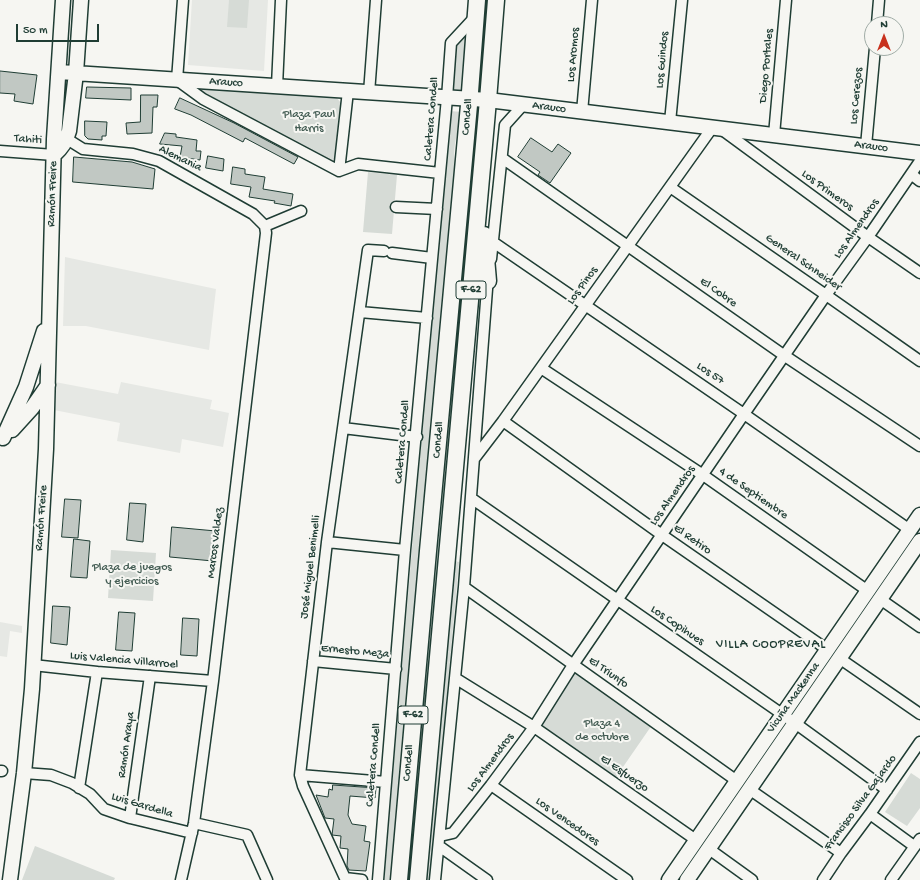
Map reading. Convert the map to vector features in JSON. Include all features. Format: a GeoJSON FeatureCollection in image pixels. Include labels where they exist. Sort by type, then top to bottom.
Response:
{"type":"FeatureCollection","features":[{"type":"Feature","properties":{"kind":"main road","name":"Ramón Freire"},"geometry":{"type":"LineString","coordinates":[[10,880],[24,773],[33,666],[46,456],[55,120],[63,0]]}},
{"type":"Feature","properties":{"kind":"main road"},"geometry":{"type":"LineString","coordinates":[[67,139],[76,73],[81,0]]}},
{"type":"Feature","properties":{"kind":"main road","name":"Condell"},"geometry":{"type":"LineString","coordinates":[[418,880],[496,0]]}},
{"type":"Feature","properties":{"kind":"main road","name":"Condell"},"geometry":{"type":"LineString","coordinates":[[399,880],[477,8]]}},
{"type":"Feature","properties":{"kind":"main road","name":"Arauco"},"geometry":{"type":"LineString","coordinates":[[59,72],[488,100],[920,153]]}},
{"type":"Feature","properties":{"kind":"main road"},"geometry":{"type":"LineString","coordinates":[[55,120],[61,133],[67,139]]}},
{"type":"Feature","properties":{"kind":"main road","name":"Ramón Freire"},"geometry":{"type":"LineString","coordinates":[[54,155],[61,149],[67,139]]}},
{"type":"Feature","properties":{"kind":"main road"},"geometry":{"type":"LineString","coordinates":[[480,193],[488,281]]}},
{"type":"Feature","properties":{"kind":"main road"},"geometry":{"type":"LineString","coordinates":[[2,440],[16,412],[33,366],[43,336],[49,303]]}},
{"type":"Feature","properties":{"kind":"main road"},"geometry":{"type":"LineString","coordinates":[[2,440],[28,413],[48,385]]}},
{"type":"Feature","properties":{"kind":"main road"},"geometry":{"type":"LineString","coordinates":[[28,413],[47,421]]}},
{"type":"Feature","properties":{"kind":"main road","name":"Vicuña Mackenna"},"geometry":{"type":"LineString","coordinates":[[668,880],[920,515]]}},
{"type":"Feature","properties":{"kind":"main road","name":"Vicuña Mackenna"},"geometry":{"type":"LineString","coordinates":[[687,880],[920,541]]}},
{"type":"Feature","properties":{"kind":"street"},"geometry":{"type":"LineString","coordinates":[[177,80],[183,0]]}},
{"type":"Feature","properties":{"kind":"street"},"geometry":{"type":"LineString","coordinates":[[277,86],[281,0]]}},
{"type":"Feature","properties":{"kind":"street"},"geometry":{"type":"LineString","coordinates":[[369,93],[376,0]]}},
{"type":"Feature","properties":{"kind":"street","name":"Los Aromos"},"geometry":{"type":"LineString","coordinates":[[582,112],[592,0]]}},
{"type":"Feature","properties":{"kind":"street","name":"Los Guindos"},"geometry":{"type":"LineString","coordinates":[[670,122],[682,0]]}},
{"type":"Feature","properties":{"kind":"street","name":"Diego Portales"},"geometry":{"type":"LineString","coordinates":[[774,135],[786,0]]}},
{"type":"Feature","properties":{"kind":"street"},"geometry":{"type":"LineString","coordinates":[[878,16],[879,0]]}},
{"type":"Feature","properties":{"kind":"street","name":"Caletera Condell"},"geometry":{"type":"LineString","coordinates":[[378,880],[405,550],[417,437],[451,43],[477,8]]}},
{"type":"Feature","properties":{"kind":"street","name":"Los Cerezos"},"geometry":{"type":"LineString","coordinates":[[866,146],[874,56]]}},
{"type":"Feature","properties":{"kind":"street","name":"Arauco"},"geometry":{"type":"LineString","coordinates":[[177,80],[203,99],[339,172]]}},
{"type":"Feature","properties":{"kind":"street"},"geometry":{"type":"LineString","coordinates":[[348,91],[339,172],[358,164],[440,173]]}},
{"type":"Feature","properties":{"kind":"street"},"geometry":{"type":"LineString","coordinates":[[436,880],[464,587],[488,281],[505,125],[523,105]]}},
{"type":"Feature","properties":{"kind":"street","name":"Los Pinos"},"geometry":{"type":"LineString","coordinates":[[474,459],[503,421],[670,187],[716,128]]}},
{"type":"Feature","properties":{"kind":"street","name":"Los Primeros"},"geometry":{"type":"LineString","coordinates":[[716,128],[920,273]]}},
{"type":"Feature","properties":{"kind":"street","name":"Alemania"},"geometry":{"type":"LineString","coordinates":[[67,139],[83,149],[126,153],[158,161],[253,214],[265,226]]}},
{"type":"Feature","properties":{"kind":"street","name":"Tahiti"},"geometry":{"type":"LineString","coordinates":[[0,151],[54,155]]}},
{"type":"Feature","properties":{"kind":"street","name":"El Cobre"},"geometry":{"type":"LineString","coordinates":[[502,158],[785,356],[920,446]]}},
{"type":"Feature","properties":{"kind":"street","name":"Los Almendros"},"geometry":{"type":"LineString","coordinates":[[440,836],[453,833],[534,727],[573,665],[617,600],[826,295],[920,161]]}},
{"type":"Feature","properties":{"kind":"street"},"geometry":{"type":"LineString","coordinates":[[911,174],[920,181]]}},
{"type":"Feature","properties":{"kind":"street","name":"General Schneider"},"geometry":{"type":"LineString","coordinates":[[670,187],[920,361]]}},
{"type":"Feature","properties":{"kind":"street"},"geometry":{"type":"LineString","coordinates":[[396,207],[437,209]]}},
{"type":"Feature","properties":{"kind":"street"},"geometry":{"type":"LineString","coordinates":[[265,226],[301,212]]}},
{"type":"Feature","properties":{"kind":"street","name":"Marcos Valdez"},"geometry":{"type":"LineString","coordinates":[[181,880],[194,823],[213,680],[266,245],[265,226]]}},
{"type":"Feature","properties":{"kind":"street","name":"Los 57"},"geometry":{"type":"LineString","coordinates":[[493,242],[910,530]]}},
{"type":"Feature","properties":{"kind":"street","name":"José Miguel Benimelli"},"geometry":{"type":"LineString","coordinates":[[362,880],[345,878],[303,786],[300,775],[327,542],[368,250],[432,258]]}},
{"type":"Feature","properties":{"kind":"street"},"geometry":{"type":"LineString","coordinates":[[360,312],[427,318]]}},
{"type":"Feature","properties":{"kind":"street","name":"4 de Septiembre"},"geometry":{"type":"LineString","coordinates":[[541,368],[703,475],[868,591]]}},
{"type":"Feature","properties":{"kind":"street","name":"El Retiro"},"geometry":{"type":"LineString","coordinates":[[503,421],[662,535],[828,650]]}},
{"type":"Feature","properties":{"kind":"street"},"geometry":{"type":"LineString","coordinates":[[343,428],[417,437]]}},
{"type":"Feature","properties":{"kind":"street","name":"Los Copihues"},"geometry":{"type":"LineString","coordinates":[[471,498],[783,714],[887,790]]}},
{"type":"Feature","properties":{"kind":"street"},"geometry":{"type":"LineString","coordinates":[[327,542],[405,550]]}},
{"type":"Feature","properties":{"kind":"street","name":"El Triunfo"},"geometry":{"type":"LineString","coordinates":[[464,587],[737,781]]}},
{"type":"Feature","properties":{"kind":"street"},"geometry":{"type":"LineString","coordinates":[[880,599],[920,627]]}},
{"type":"Feature","properties":{"kind":"street"},"geometry":{"type":"LineString","coordinates":[[839,658],[920,714]]}},
{"type":"Feature","properties":{"kind":"street","name":"Ernesto Meza"},"geometry":{"type":"LineString","coordinates":[[313,661],[396,669]]}},
{"type":"Feature","properties":{"kind":"street","name":"Luis Valencia Villarroel"},"geometry":{"type":"LineString","coordinates":[[33,666],[213,680]]}},
{"type":"Feature","properties":{"kind":"street"},"geometry":{"type":"LineString","coordinates":[[79,788],[97,672]]}},
{"type":"Feature","properties":{"kind":"street","name":"Ramón Araya"},"geometry":{"type":"LineString","coordinates":[[130,818],[150,676]]}},
{"type":"Feature","properties":{"kind":"street","name":"El Esfuerzo"},"geometry":{"type":"LineString","coordinates":[[455,678],[534,727],[696,840]]}},
{"type":"Feature","properties":{"kind":"street","name":"Francisco Silva Gajardo"},"geometry":{"type":"LineString","coordinates":[[823,880],[920,742]]}},
{"type":"Feature","properties":{"kind":"street","name":"Luis Gardella"},"geometry":{"type":"LineString","coordinates":[[24,773],[51,775],[72,783],[90,794],[104,809],[130,818],[192,833]]}},
{"type":"Feature","properties":{"kind":"street"},"geometry":{"type":"LineString","coordinates":[[300,775],[386,782]]}},
{"type":"Feature","properties":{"kind":"street","name":"Los Vencedores"},"geometry":{"type":"LineString","coordinates":[[491,785],[627,880]]}},
{"type":"Feature","properties":{"kind":"street"},"geometry":{"type":"LineString","coordinates":[[749,789],[841,853]]}},
{"type":"Feature","properties":{"kind":"street"},"geometry":{"type":"LineString","coordinates":[[870,814],[917,842],[890,880]]}},
{"type":"Feature","properties":{"kind":"street"},"geometry":{"type":"LineString","coordinates":[[194,823],[247,835],[267,880]]}},
{"type":"Feature","properties":{"kind":"street"},"geometry":{"type":"LineString","coordinates":[[439,846],[487,880]]}},
{"type":"Feature","properties":{"kind":"street"},"geometry":{"type":"LineString","coordinates":[[709,849],[752,880]]}},
{"type":"Feature","properties":{"kind":"street"},"geometry":{"type":"LineString","coordinates":[[258,880],[261,866]]}},
{"type":"Feature","properties":{"kind":"shaded area"},"geometry":{"type":"Polygon","coordinates":[[[192,0],[268,0],[264,71],[188,65],[192,0]]]}},
{"type":"Feature","properties":{"kind":"shaded area"},"geometry":{"type":"Polygon","coordinates":[[[65,257],[216,289],[209,350],[86,326],[63,326],[65,257]]]}},
{"type":"Feature","properties":{"kind":"shaded area"},"geometry":{"type":"Polygon","coordinates":[[[55,382],[118,394],[121,382],[212,400],[210,409],[229,413],[223,447],[182,439],[180,453],[117,441],[120,423],[54,410],[55,382]]]}},
{"type":"Feature","properties":{"kind":"shaded area"},"geometry":{"type":"Polygon","coordinates":[[[0,622],[22,626],[22,633],[10,631],[7,657],[0,656],[0,622]]]}},
{"type":"Feature","properties":{"kind":"green space"},"geometry":{"type":"Polygon","coordinates":[[[229,0],[249,0],[247,28],[227,27],[229,0]]]}},
{"type":"Feature","properties":{"kind":"green space"},"geometry":{"type":"Polygon","coordinates":[[[482,0],[490,0],[483,82],[475,81],[482,0]]]}},
{"type":"Feature","properties":{"kind":"green space"},"geometry":{"type":"Polygon","coordinates":[[[469,27],[464,92],[451,91],[455,45],[469,27]]]}},
{"type":"Feature","properties":{"kind":"green space","name":"Plaza Paul Harris"},"geometry":{"type":"Polygon","coordinates":[[[202,86],[327,95],[336,97],[341,103],[337,155],[332,161],[326,163],[199,93],[202,86]]]}},
{"type":"Feature","properties":{"kind":"green space"},"geometry":{"type":"Polygon","coordinates":[[[449,111],[463,112],[457,134],[454,156],[457,170],[428,480],[421,517],[419,543],[420,581],[393,880],[384,880],[449,111]]]}},
{"type":"Feature","properties":{"kind":"green space"},"geometry":{"type":"Polygon","coordinates":[[[472,123],[479,124],[411,880],[404,880],[472,123]]]}},
{"type":"Feature","properties":{"kind":"green space"},"geometry":{"type":"Polygon","coordinates":[[[368,172],[397,175],[392,234],[363,232],[368,172]]]}},
{"type":"Feature","properties":{"kind":"green space","name":"Plaza de juegos y ejercicios"},"geometry":{"type":"Polygon","coordinates":[[[111,550],[156,553],[153,601],[108,598],[111,550]]]}},
{"type":"Feature","properties":{"kind":"green space"},"geometry":{"type":"Polygon","coordinates":[[[455,561],[459,562],[430,880],[421,880],[453,572],[455,561]]]}},
{"type":"Feature","properties":{"kind":"green space","name":"Plaza 4 de octubre"},"geometry":{"type":"Polygon","coordinates":[[[573,670],[652,725],[614,780],[536,725],[573,670]]]}},
{"type":"Feature","properties":{"kind":"green space"},"geometry":{"type":"Polygon","coordinates":[[[911,773],[920,779],[920,808],[907,826],[885,812],[911,773]]]}},
{"type":"Feature","properties":{"kind":"green space"},"geometry":{"type":"Polygon","coordinates":[[[35,846],[115,878],[114,880],[22,880],[35,846]]]}},
{"type":"Feature","properties":{"kind":"building"},"geometry":{"type":"Polygon","coordinates":[[[0,71],[37,75],[33,104],[14,101],[15,94],[0,93],[0,71]]]}},
{"type":"Feature","properties":{"kind":"building"},"geometry":{"type":"Polygon","coordinates":[[[87,87],[131,88],[131,100],[86,98],[87,87]]]}},
{"type":"Feature","properties":{"kind":"building"},"geometry":{"type":"Polygon","coordinates":[[[141,95],[158,95],[157,107],[153,107],[152,133],[127,134],[126,123],[140,122],[141,95]]]}},
{"type":"Feature","properties":{"kind":"building"},"geometry":{"type":"Polygon","coordinates":[[[180,98],[234,123],[298,157],[294,164],[245,138],[243,142],[191,115],[175,109],[180,98]]]}},
{"type":"Feature","properties":{"kind":"building"},"geometry":{"type":"Polygon","coordinates":[[[85,121],[107,122],[106,136],[102,136],[102,140],[88,139],[85,136],[85,121]]]}},
{"type":"Feature","properties":{"kind":"building"},"geometry":{"type":"Polygon","coordinates":[[[165,133],[176,134],[176,137],[197,140],[196,151],[201,151],[200,160],[180,157],[182,146],[160,144],[165,133]]]}},
{"type":"Feature","properties":{"kind":"building"},"geometry":{"type":"Polygon","coordinates":[[[531,138],[552,152],[558,144],[571,153],[550,183],[538,175],[540,172],[518,157],[531,138]]]}},
{"type":"Feature","properties":{"kind":"building"},"geometry":{"type":"Polygon","coordinates":[[[208,156],[224,159],[223,171],[206,168],[208,156]]]}},
{"type":"Feature","properties":{"kind":"building"},"geometry":{"type":"Polygon","coordinates":[[[74,157],[132,162],[155,169],[153,189],[73,182],[74,157]]]}},
{"type":"Feature","properties":{"kind":"building"},"geometry":{"type":"Polygon","coordinates":[[[233,167],[245,169],[245,174],[265,177],[263,189],[293,194],[291,206],[274,203],[275,201],[249,197],[251,187],[231,184],[233,167]]]}},
{"type":"Feature","properties":{"kind":"building"},"geometry":{"type":"Polygon","coordinates":[[[65,499],[81,500],[78,538],[62,537],[65,499]]]}},
{"type":"Feature","properties":{"kind":"building"},"geometry":{"type":"Polygon","coordinates":[[[130,503],[146,504],[143,542],[127,540],[130,503]]]}},
{"type":"Feature","properties":{"kind":"building"},"geometry":{"type":"Polygon","coordinates":[[[172,527],[216,531],[213,561],[170,557],[172,527]]]}},
{"type":"Feature","properties":{"kind":"building"},"geometry":{"type":"Polygon","coordinates":[[[74,539],[90,541],[87,578],[71,577],[74,539]]]}},
{"type":"Feature","properties":{"kind":"building"},"geometry":{"type":"Polygon","coordinates":[[[53,606],[70,607],[67,645],[51,643],[53,606]]]}},
{"type":"Feature","properties":{"kind":"building"},"geometry":{"type":"Polygon","coordinates":[[[119,612],[135,613],[132,651],[116,650],[119,612]]]}},
{"type":"Feature","properties":{"kind":"building"},"geometry":{"type":"Polygon","coordinates":[[[183,618],[199,619],[197,656],[181,655],[183,618]]]}},
{"type":"Feature","properties":{"kind":"building"},"geometry":{"type":"Polygon","coordinates":[[[333,785],[376,788],[375,798],[350,796],[348,815],[352,824],[366,826],[364,841],[370,842],[366,871],[349,870],[347,866],[348,849],[340,848],[341,836],[332,835],[334,819],[325,818],[316,795],[328,797],[329,789],[332,790],[333,785]]]}},
{"type":"Feature","properties":{"kind":"district","name":"VILLA COOPREVAL"},"geometry":{"type":"Point","coordinates":[771,645]}}]}
